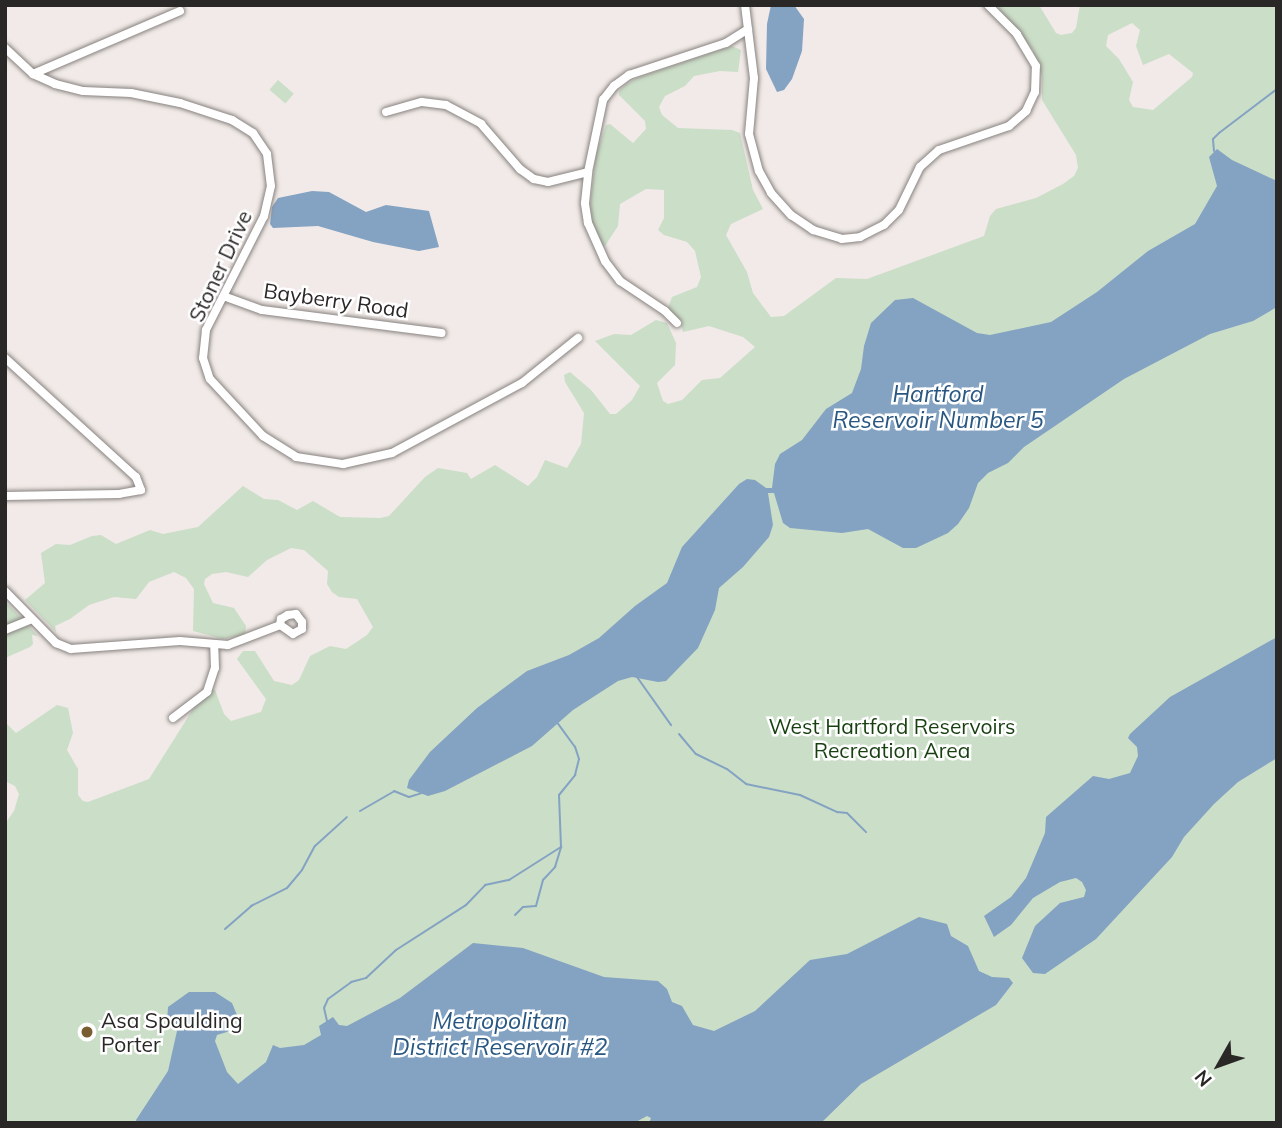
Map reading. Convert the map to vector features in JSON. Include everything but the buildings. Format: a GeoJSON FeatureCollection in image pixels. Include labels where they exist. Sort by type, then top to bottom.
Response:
{"type":"FeatureCollection","features":[{"type":"Feature","properties":{"kind":"street"},"geometry":{"type":"LineString","coordinates":[[745,5],[754,78],[749,134],[759,171],[771,194],[791,215],[813,229],[842,239],[860,237],[884,225],[899,210],[920,167],[939,150],[1009,126],[1026,111],[1035,92],[1036,66],[1017,34],[988,5]]}},
{"type":"Feature","properties":{"kind":"street"},"geometry":{"type":"LineString","coordinates":[[33,74],[180,11]]}},
{"type":"Feature","properties":{"kind":"street"},"geometry":{"type":"LineString","coordinates":[[677,323],[665,311],[620,281],[605,261],[588,223],[585,203],[588,172],[603,100],[614,86],[629,75],[726,43],[748,29]]}},
{"type":"Feature","properties":{"kind":"street","name":"Stoner Drive"},"geometry":{"type":"LineString","coordinates":[[5,48],[33,74],[55,84],[83,91],[131,93],[180,103],[232,120],[253,133],[267,154],[271,186],[264,216],[226,297],[206,330],[203,358],[210,379],[263,436],[296,457],[343,464],[391,453],[522,383],[578,338]]}},
{"type":"Feature","properties":{"kind":"street"},"geometry":{"type":"LineString","coordinates":[[386,112],[422,102],[446,105],[481,124],[520,169],[534,179],[548,182],[588,172]]}},
{"type":"Feature","properties":{"kind":"street","name":"Bayberry Road"},"geometry":{"type":"LineString","coordinates":[[226,297],[262,310],[442,333]]}},
{"type":"Feature","properties":{"kind":"street"},"geometry":{"type":"LineString","coordinates":[[5,358],[136,477],[141,490],[119,494],[5,496]]}},
{"type":"Feature","properties":{"kind":"street"},"geometry":{"type":"LineString","coordinates":[[5,591],[56,642],[71,649],[180,641],[214,645],[240,641],[280,625]]}},
{"type":"Feature","properties":{"kind":"street"},"geometry":{"type":"LineString","coordinates":[[5,630],[32,619]]}},
{"type":"Feature","properties":{"kind":"street"},"geometry":{"type":"LineString","coordinates":[[173,718],[207,692],[215,668],[214,645]]}},
{"type":"Feature","properties":{"kind":"green space","name":"West Hartford Reservoirs Recreation Area"},"geometry":{"type":"Polygon","coordinates":[[[996,5],[1039,5],[1056,33],[1061,35],[1072,33],[1076,28],[1080,5],[1277,5],[1277,1123],[5,1123],[5,824],[14,811],[19,794],[15,786],[5,781],[5,722],[16,733],[57,705],[68,708],[73,733],[67,750],[78,769],[78,795],[88,802],[149,779],[195,706],[210,689],[215,690],[224,714],[231,721],[261,712],[266,699],[237,659],[243,651],[255,651],[274,681],[292,685],[299,680],[310,656],[330,646],[346,649],[367,635],[373,627],[357,599],[339,597],[332,592],[327,584],[328,571],[304,550],[291,548],[267,560],[248,577],[226,572],[212,574],[205,579],[204,584],[213,603],[234,608],[246,626],[245,635],[223,639],[193,631],[194,589],[186,578],[174,572],[149,582],[136,599],[114,597],[89,605],[55,626],[56,632],[25,600],[45,583],[41,553],[56,544],[70,545],[92,536],[101,535],[116,544],[150,530],[163,534],[198,527],[243,486],[264,499],[278,500],[297,510],[313,501],[340,517],[380,518],[389,516],[425,477],[438,468],[467,473],[471,479],[495,465],[528,486],[537,477],[545,460],[567,468],[581,444],[584,413],[565,382],[564,375],[570,372],[591,390],[610,414],[616,414],[632,400],[640,386],[595,341],[614,334],[631,335],[656,320],[667,323],[676,343],[675,365],[657,383],[663,401],[668,404],[682,400],[702,380],[720,378],[755,347],[743,337],[709,326],[683,332],[680,321],[668,308],[672,297],[697,287],[701,277],[695,251],[687,242],[664,235],[658,230],[664,218],[664,190],[646,189],[620,204],[618,226],[605,246],[601,245],[589,215],[596,154],[606,125],[610,124],[633,143],[646,129],[645,121],[619,95],[625,85],[637,78],[732,46],[741,50],[738,72],[720,71],[694,76],[685,86],[665,96],[659,107],[662,115],[678,128],[732,130],[740,133],[753,190],[763,209],[731,224],[726,235],[747,272],[753,293],[771,317],[784,316],[836,278],[867,279],[984,236],[990,216],[996,209],[1036,198],[1074,176],[1078,168],[1076,155],[1042,100],[1042,77],[1033,50],[996,5]],[[1132,23],[1108,35],[1106,46],[1119,59],[1133,82],[1129,100],[1133,107],[1153,110],[1192,77],[1193,73],[1169,54],[1143,65],[1136,46],[1140,30],[1132,23]]]}},
{"type":"Feature","properties":{"kind":"green space"},"geometry":{"type":"Polygon","coordinates":[[[278,80],[294,94],[285,104],[269,90],[278,80]]]}},
{"type":"Feature","properties":{"kind":"green space"},"geometry":{"type":"Polygon","coordinates":[[[5,601],[38,636],[32,635],[33,644],[30,647],[5,658],[5,601]]]}},
{"type":"Feature","properties":{"kind":"water"},"geometry":{"type":"Polygon","coordinates":[[[771,5],[794,5],[804,19],[802,51],[792,79],[784,90],[777,92],[766,69],[767,24],[771,5]]]}},
{"type":"Feature","properties":{"kind":"water","name":"Hartford Reservoir Number 5"},"geometry":{"type":"Polygon","coordinates":[[[1217,149],[1232,160],[1277,181],[1277,307],[1253,321],[1210,334],[1124,379],[1024,447],[1008,463],[988,473],[978,483],[969,508],[958,524],[948,533],[916,548],[903,548],[868,529],[842,533],[790,528],[783,523],[774,493],[768,493],[773,525],[769,537],[743,567],[719,588],[715,610],[698,648],[666,681],[632,677],[618,681],[573,710],[532,746],[445,791],[428,796],[407,788],[409,780],[430,752],[477,708],[527,671],[569,655],[599,638],[635,606],[667,583],[682,547],[739,484],[747,479],[772,488],[775,464],[780,454],[802,440],[826,409],[852,393],[861,369],[871,323],[895,300],[913,298],[977,333],[990,335],[1051,322],[1097,292],[1148,251],[1195,224],[1217,186],[1209,157],[1217,149]]]}},
{"type":"Feature","properties":{"kind":"water"},"geometry":{"type":"Polygon","coordinates":[[[312,191],[329,192],[366,212],[386,205],[429,211],[439,247],[419,251],[373,242],[318,226],[273,228],[270,224],[272,207],[278,198],[312,191]]]}},
{"type":"Feature","properties":{"kind":"water"},"geometry":{"type":"Polygon","coordinates":[[[1277,637],[1277,758],[1238,782],[1214,804],[1184,837],[1172,857],[1096,939],[1045,974],[1033,973],[1022,958],[1035,926],[1060,903],[1084,897],[1086,890],[1082,882],[1076,878],[1060,882],[1033,898],[1011,925],[994,937],[984,916],[1011,897],[1026,878],[1045,833],[1046,817],[1093,776],[1109,779],[1130,773],[1138,756],[1137,747],[1128,738],[1130,734],[1170,697],[1277,637]]]}},
{"type":"Feature","properties":{"kind":"water","name":"Metropolitan District Reservoir #2"},"geometry":{"type":"Polygon","coordinates":[[[919,917],[947,924],[951,936],[968,946],[979,971],[992,977],[1009,978],[1013,983],[996,1005],[861,1084],[821,1123],[649,1123],[651,1118],[647,1116],[634,1123],[137,1123],[136,1120],[168,1071],[177,1031],[167,1021],[168,1007],[189,992],[215,992],[232,1003],[237,1015],[235,1024],[227,1032],[217,1035],[215,1041],[227,1072],[238,1084],[266,1062],[273,1045],[280,1048],[304,1045],[321,1035],[319,1026],[333,1017],[339,1025],[347,1026],[400,998],[473,943],[523,948],[604,977],[658,981],[667,989],[672,1002],[682,1006],[693,1025],[714,1031],[755,1011],[810,960],[847,954],[919,917]]]}},
{"type":"Feature","properties":{"kind":"waterway"},"geometry":{"type":"LineString","coordinates":[[1214,151],[1213,139],[1219,133],[1277,89]]}},
{"type":"Feature","properties":{"kind":"waterway"},"geometry":{"type":"LineString","coordinates":[[637,677],[671,725]]}},
{"type":"Feature","properties":{"kind":"waterway"},"geometry":{"type":"LineString","coordinates":[[327,1021],[324,1008],[328,999],[351,982],[366,978],[396,950],[466,905],[485,885],[509,880],[561,847],[559,795],[575,775],[579,759],[575,747],[558,724]]}},
{"type":"Feature","properties":{"kind":"waterway"},"geometry":{"type":"LineString","coordinates":[[679,734],[696,754],[727,769],[746,784],[800,795],[837,812],[847,813],[866,832]]}},
{"type":"Feature","properties":{"kind":"waterway"},"geometry":{"type":"LineString","coordinates":[[360,811],[394,791],[409,797],[422,793]]}},
{"type":"Feature","properties":{"kind":"waterway"},"geometry":{"type":"LineString","coordinates":[[225,929],[251,906],[287,888],[302,870],[315,846],[347,817]]}},
{"type":"Feature","properties":{"kind":"waterway"},"geometry":{"type":"LineString","coordinates":[[515,915],[523,907],[536,906],[543,880],[555,867],[561,847]]}},
{"type":"Feature","properties":{"kind":"place","name":"Asa Spaulding Porter"},"geometry":{"type":"Point","coordinates":[87,1032]}}]}
